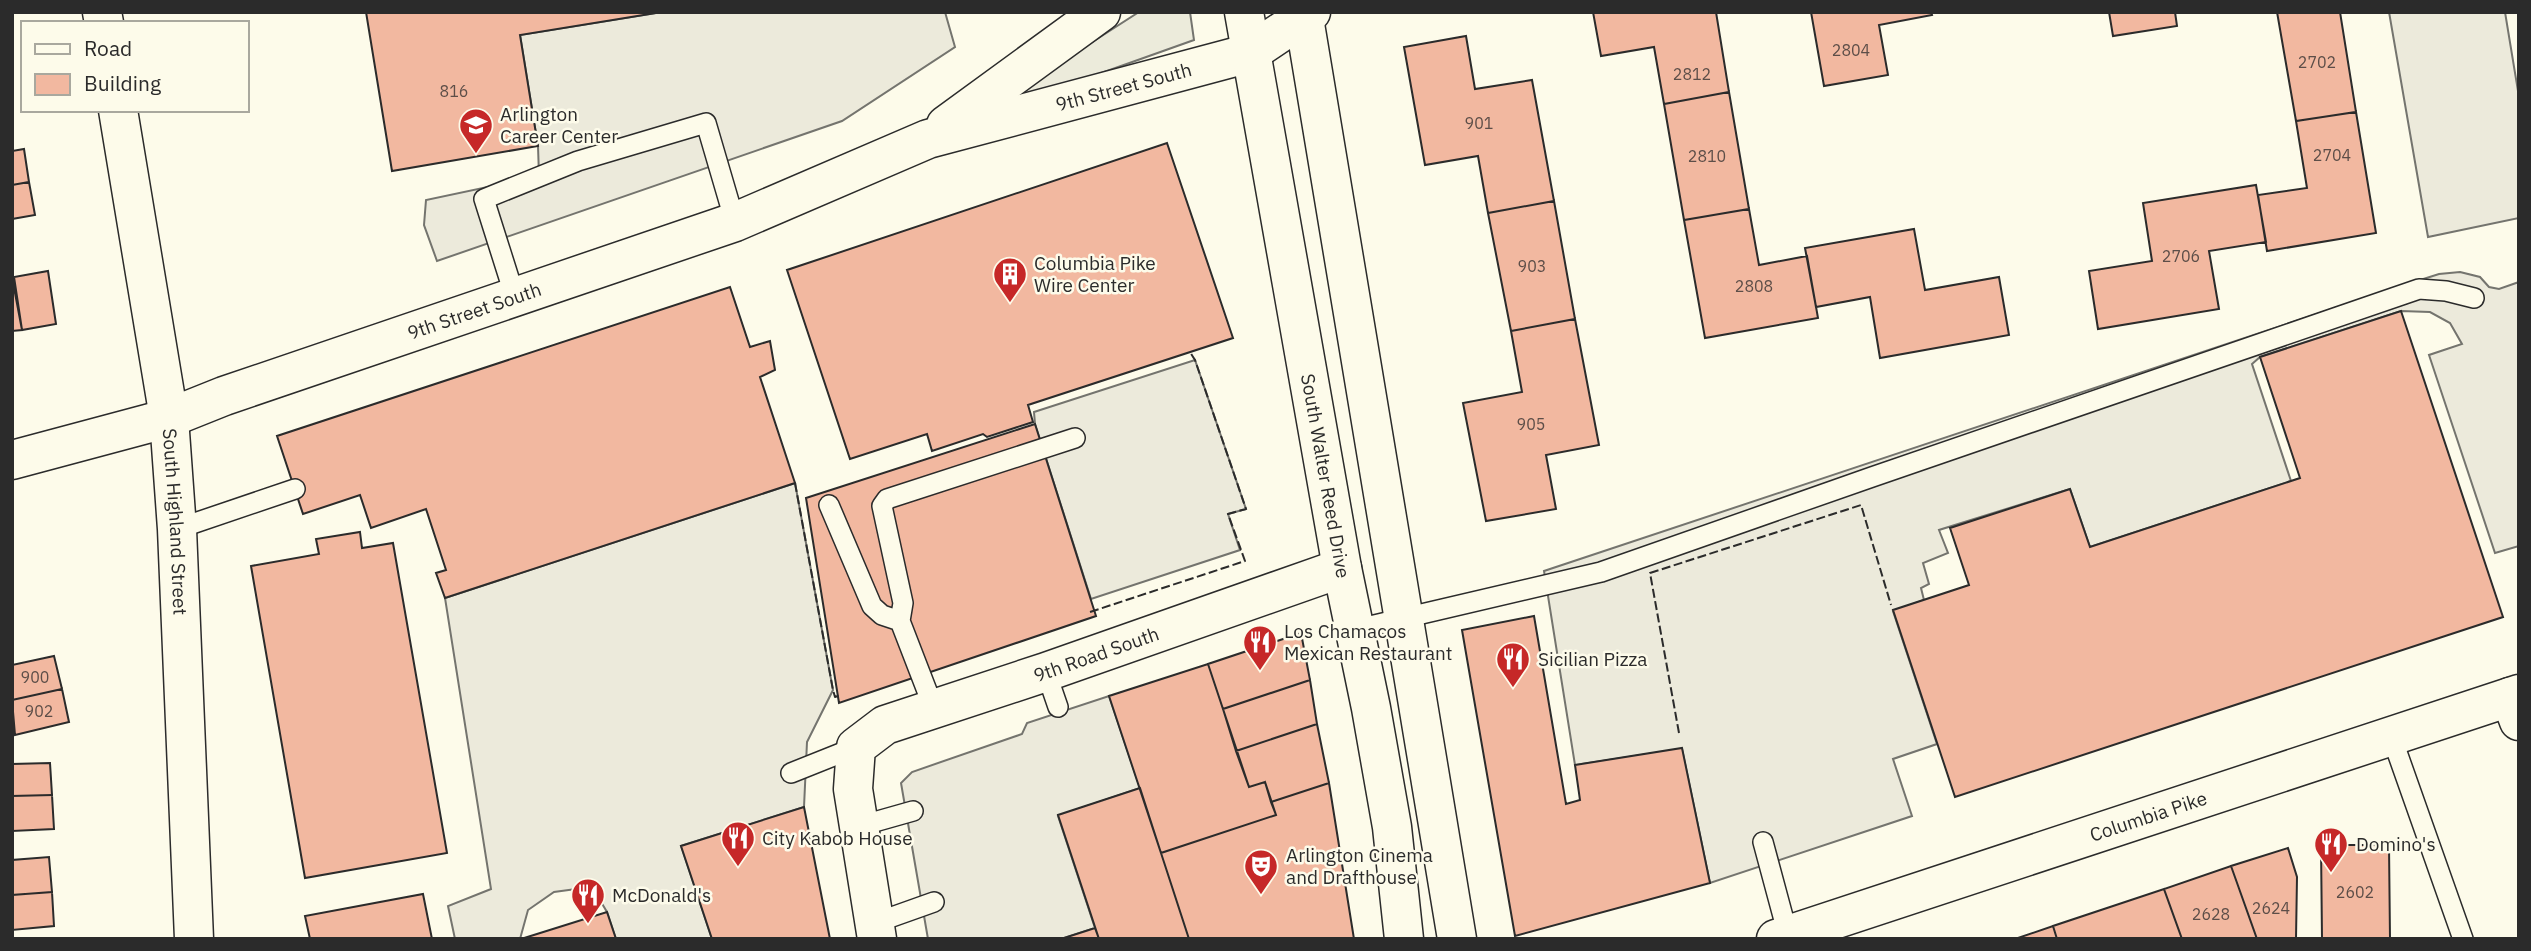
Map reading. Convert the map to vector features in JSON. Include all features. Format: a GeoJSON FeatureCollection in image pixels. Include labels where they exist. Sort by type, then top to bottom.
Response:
{"type":"FeatureCollection","features":[{"type":"Feature","properties":{"kind":"street","name":"9th Street South"},"geometry":{"type":"LineString","coordinates":[[928,139],[1101,12]]}},
{"type":"Feature","properties":{"kind":"street","name":"South Walter Reed Drive"},"geometry":{"type":"LineString","coordinates":[[1244,12],[1353,629],[1371,708],[1392,827],[1404,939]]}},
{"type":"Feature","properties":{"kind":"street","name":"9th Street South"},"geometry":{"type":"LineString","coordinates":[[12,460],[169,418],[224,396],[735,222],[928,139],[1250,53],[1306,14]]}},
{"type":"Feature","properties":{"kind":"street"},"geometry":{"type":"LineString","coordinates":[[1306,14],[1457,939]]}},
{"type":"Feature","properties":{"kind":"street","name":"South Highland Street"},"geometry":{"type":"LineString","coordinates":[[118,112],[169,418],[177,529],[194,939]]}},
{"type":"Feature","properties":{"kind":"street","name":"9th Road South"},"geometry":{"type":"LineString","coordinates":[[856,747],[886,725],[934,709],[1052,690],[1342,568]]}},
{"type":"Feature","properties":{"kind":"street","name":"Columbia Pike"},"geometry":{"type":"LineString","coordinates":[[1782,937],[2392,738],[2516,704]]}},
{"type":"Feature","properties":{"kind":"street"},"geometry":{"type":"LineString","coordinates":[[856,747],[853,789],[876,931]]}},
{"type":"Feature","properties":{"kind":"lane"},"geometry":{"type":"LineString","coordinates":[[516,297],[484,199],[578,161],[706,123],[735,222]]}},
{"type":"Feature","properties":{"kind":"lane"},"geometry":{"type":"LineString","coordinates":[[1353,629],[1601,572],[2419,289],[2446,291],[2474,298]]}},
{"type":"Feature","properties":{"kind":"lane"},"geometry":{"type":"LineString","coordinates":[[934,709],[900,621],[903,603],[881,506],[887,499],[1075,438]]}},
{"type":"Feature","properties":{"kind":"lane"},"geometry":{"type":"LineString","coordinates":[[177,529],[295,489]]}},
{"type":"Feature","properties":{"kind":"lane"},"geometry":{"type":"LineString","coordinates":[[829,505],[872,606],[882,615],[900,621]]}},
{"type":"Feature","properties":{"kind":"lane"},"geometry":{"type":"LineString","coordinates":[[2392,738],[2463,939]]}},
{"type":"Feature","properties":{"kind":"lane"},"geometry":{"type":"LineString","coordinates":[[791,773],[856,747]]}},
{"type":"Feature","properties":{"kind":"lane"},"geometry":{"type":"LineString","coordinates":[[860,826],[913,811]]}},
{"type":"Feature","properties":{"kind":"lane"},"geometry":{"type":"LineString","coordinates":[[1763,842],[1782,937]]}},
{"type":"Feature","properties":{"kind":"lane"},"geometry":{"type":"LineString","coordinates":[[876,931],[934,902]]}},
{"type":"Feature","properties":{"kind":"shaded area"},"geometry":{"type":"Polygon","coordinates":[[[662,12],[945,12],[955,47],[842,121],[437,261],[424,225],[426,200],[539,176],[538,146],[520,35],[662,12]]]}},
{"type":"Feature","properties":{"kind":"shaded area"},"geometry":{"type":"Polygon","coordinates":[[[1139,12],[1190,12],[1194,40],[1006,107],[1002,100],[1139,12]]]}},
{"type":"Feature","properties":{"kind":"shaded area"},"geometry":{"type":"Polygon","coordinates":[[[2389,12],[2505,12],[2519,97],[2519,218],[2428,237],[2389,12]]]}},
{"type":"Feature","properties":{"kind":"shaded area"},"geometry":{"type":"Polygon","coordinates":[[[2460,272],[2480,277],[2489,287],[2499,289],[2519,282],[2519,546],[2495,553],[2429,355],[2462,344],[2450,323],[2430,312],[2401,311],[2260,357],[2252,364],[2291,481],[2090,547],[2070,489],[1939,530],[1948,553],[1923,563],[1929,584],[1921,588],[1924,600],[1893,611],[1937,744],[1893,759],[1912,816],[1710,883],[1682,749],[1575,765],[1544,571],[2395,288],[2439,274],[2460,272]]]}},
{"type":"Feature","properties":{"kind":"shaded area"},"geometry":{"type":"Polygon","coordinates":[[[1195,360],[1246,509],[1228,514],[1240,550],[1091,599],[1035,424],[1034,412],[1195,360]]]}},
{"type":"Feature","properties":{"kind":"shaded area"},"geometry":{"type":"Polygon","coordinates":[[[795,483],[833,690],[807,742],[804,807],[681,846],[712,939],[616,939],[607,912],[598,897],[576,889],[554,892],[528,910],[520,939],[455,939],[448,906],[491,889],[445,598],[795,483]]]}},
{"type":"Feature","properties":{"kind":"shaded area"},"geometry":{"type":"Polygon","coordinates":[[[1109,696],[1140,788],[1058,816],[1095,928],[1061,939],[928,939],[901,783],[912,772],[1022,734],[1027,723],[1109,696]]]}},
{"type":"Feature","properties":{"kind":"building","name":"Arlington Career Center"},"geometry":{"type":"Polygon","coordinates":[[[366,12],[662,12],[520,35],[538,146],[392,171],[366,12]]]}},
{"type":"Feature","properties":{"kind":"building"},"geometry":{"type":"Polygon","coordinates":[[[1593,12],[1716,12],[1729,92],[1664,104],[1654,47],[1601,56],[1593,12]]]}},
{"type":"Feature","properties":{"kind":"building"},"geometry":{"type":"Polygon","coordinates":[[[1811,12],[1931,12],[1932,15],[1879,25],[1888,75],[1824,86],[1811,12]]]}},
{"type":"Feature","properties":{"kind":"building"},"geometry":{"type":"Polygon","coordinates":[[[2109,12],[2175,12],[2177,26],[2113,36],[2109,12]]]}},
{"type":"Feature","properties":{"kind":"building"},"geometry":{"type":"Polygon","coordinates":[[[2277,12],[2340,12],[2356,112],[2296,121],[2277,12]]]}},
{"type":"Feature","properties":{"kind":"building"},"geometry":{"type":"Polygon","coordinates":[[[1466,36],[1475,89],[1532,80],[1554,201],[1488,213],[1478,156],[1425,165],[1404,47],[1466,36]]]}},
{"type":"Feature","properties":{"kind":"building"},"geometry":{"type":"Polygon","coordinates":[[[1729,92],[1749,209],[1684,220],[1664,104],[1729,92]]]}},
{"type":"Feature","properties":{"kind":"building"},"geometry":{"type":"Polygon","coordinates":[[[2356,112],[2376,233],[2267,251],[2258,195],[2307,188],[2296,121],[2356,112]]]}},
{"type":"Feature","properties":{"kind":"building","name":"Columbia Pike Wire Center"},"geometry":{"type":"Polygon","coordinates":[[[1167,143],[1233,338],[1028,405],[1033,422],[987,437],[983,434],[932,451],[927,434],[850,459],[787,270],[1167,143]]]}},
{"type":"Feature","properties":{"kind":"building"},"geometry":{"type":"Polygon","coordinates":[[[24,149],[29,182],[12,185],[12,151],[24,149]]]}},
{"type":"Feature","properties":{"kind":"building"},"geometry":{"type":"Polygon","coordinates":[[[29,182],[35,215],[12,219],[12,185],[29,182]]]}},
{"type":"Feature","properties":{"kind":"building"},"geometry":{"type":"Polygon","coordinates":[[[2256,185],[2266,242],[2209,251],[2219,309],[2098,329],[2089,271],[2152,261],[2143,203],[2256,185]]]}},
{"type":"Feature","properties":{"kind":"building"},"geometry":{"type":"Polygon","coordinates":[[[1554,201],[1575,319],[1511,331],[1488,213],[1554,201]]]}},
{"type":"Feature","properties":{"kind":"building"},"geometry":{"type":"Polygon","coordinates":[[[1749,209],[1759,265],[1807,256],[1818,318],[1705,338],[1684,220],[1749,209]]]}},
{"type":"Feature","properties":{"kind":"building"},"geometry":{"type":"Polygon","coordinates":[[[1914,229],[1925,290],[1999,277],[2009,335],[1880,358],[1870,297],[1816,307],[1805,248],[1914,229]]]}},
{"type":"Feature","properties":{"kind":"building"},"geometry":{"type":"Polygon","coordinates":[[[48,271],[56,324],[22,330],[14,277],[48,271]]]}},
{"type":"Feature","properties":{"kind":"building"},"geometry":{"type":"Polygon","coordinates":[[[12,277],[22,330],[12,331],[12,277]]]}},
{"type":"Feature","properties":{"kind":"building"},"geometry":{"type":"Polygon","coordinates":[[[730,287],[750,347],[770,341],[775,370],[760,377],[795,483],[445,598],[436,573],[446,570],[426,509],[371,528],[360,495],[303,514],[277,436],[730,287]]]}},
{"type":"Feature","properties":{"kind":"building"},"geometry":{"type":"Polygon","coordinates":[[[2401,311],[2503,617],[1955,797],[1893,610],[1969,585],[1950,528],[2070,489],[2090,547],[2300,478],[2260,357],[2401,311]]]}},
{"type":"Feature","properties":{"kind":"building"},"geometry":{"type":"Polygon","coordinates":[[[1575,319],[1599,445],[1546,455],[1556,509],[1486,521],[1463,403],[1522,392],[1511,331],[1575,319]]]}},
{"type":"Feature","properties":{"kind":"building"},"geometry":{"type":"Polygon","coordinates":[[[1035,424],[1096,616],[839,703],[806,498],[1035,424]]]}},
{"type":"Feature","properties":{"kind":"building"},"geometry":{"type":"Polygon","coordinates":[[[360,532],[362,548],[393,543],[447,853],[305,878],[251,566],[319,554],[316,539],[360,532]]]}},
{"type":"Feature","properties":{"kind":"building"},"geometry":{"type":"Polygon","coordinates":[[[1534,616],[1566,804],[1580,800],[1575,765],[1682,748],[1710,883],[1515,936],[1462,630],[1534,616]]]}},
{"type":"Feature","properties":{"kind":"building","name":"Los Chamacos Mexican Restaurant"},"geometry":{"type":"Polygon","coordinates":[[[1301,633],[1310,680],[1223,709],[1208,664],[1301,633]]]}},
{"type":"Feature","properties":{"kind":"building"},"geometry":{"type":"Polygon","coordinates":[[[54,656],[62,689],[12,700],[12,665],[54,656]]]}},
{"type":"Feature","properties":{"kind":"building"},"geometry":{"type":"Polygon","coordinates":[[[1208,664],[1249,787],[1265,782],[1276,815],[1161,853],[1109,696],[1208,664]]]}},
{"type":"Feature","properties":{"kind":"building"},"geometry":{"type":"Polygon","coordinates":[[[1310,680],[1317,724],[1236,751],[1223,709],[1310,680]]]}},
{"type":"Feature","properties":{"kind":"building"},"geometry":{"type":"Polygon","coordinates":[[[62,689],[69,722],[15,735],[12,700],[62,689]]]}},
{"type":"Feature","properties":{"kind":"building"},"geometry":{"type":"Polygon","coordinates":[[[1317,724],[1329,783],[1271,802],[1265,782],[1249,787],[1236,751],[1317,724]]]}},
{"type":"Feature","properties":{"kind":"building"},"geometry":{"type":"Polygon","coordinates":[[[50,763],[52,795],[12,796],[12,764],[50,763]]]}},
{"type":"Feature","properties":{"kind":"building","name":"Arlington Cinema and Drafthouse"},"geometry":{"type":"Polygon","coordinates":[[[1329,783],[1354,939],[1189,939],[1161,853],[1276,815],[1271,802],[1329,783]]]}},
{"type":"Feature","properties":{"kind":"building"},"geometry":{"type":"Polygon","coordinates":[[[1140,788],[1189,939],[1099,939],[1058,815],[1140,788]]]}},
{"type":"Feature","properties":{"kind":"building"},"geometry":{"type":"Polygon","coordinates":[[[52,795],[54,829],[12,831],[12,796],[52,795]]]}},
{"type":"Feature","properties":{"kind":"building"},"geometry":{"type":"Polygon","coordinates":[[[804,807],[830,939],[712,939],[681,846],[804,807]]]}},
{"type":"Feature","properties":{"kind":"building"},"geometry":{"type":"Polygon","coordinates":[[[2321,845],[2389,845],[2390,939],[2322,939],[2321,845]]]}},
{"type":"Feature","properties":{"kind":"building"},"geometry":{"type":"Polygon","coordinates":[[[2288,848],[2297,877],[2296,939],[2257,939],[2231,866],[2288,848]]]}},
{"type":"Feature","properties":{"kind":"building"},"geometry":{"type":"Polygon","coordinates":[[[49,857],[52,892],[12,895],[12,860],[49,857]]]}},
{"type":"Feature","properties":{"kind":"building"},"geometry":{"type":"Polygon","coordinates":[[[2231,866],[2257,939],[2182,939],[2164,889],[2231,866]]]}},
{"type":"Feature","properties":{"kind":"building"},"geometry":{"type":"Polygon","coordinates":[[[2164,889],[2182,939],[2057,939],[2053,926],[2164,889]]]}},
{"type":"Feature","properties":{"kind":"building"},"geometry":{"type":"Polygon","coordinates":[[[52,892],[54,926],[12,930],[12,895],[52,892]]]}},
{"type":"Feature","properties":{"kind":"building"},"geometry":{"type":"Polygon","coordinates":[[[423,894],[432,939],[310,939],[305,916],[423,894]]]}},
{"type":"Feature","properties":{"kind":"building","name":"McDonald's"},"geometry":{"type":"Polygon","coordinates":[[[607,912],[616,939],[521,939],[607,912]]]}},
{"type":"Feature","properties":{"kind":"building"},"geometry":{"type":"Polygon","coordinates":[[[2053,926],[2057,939],[2015,939],[2053,926]]]}},
{"type":"Feature","properties":{"kind":"building"},"geometry":{"type":"Polygon","coordinates":[[[1095,928],[1099,939],[1061,939],[1095,928]]]}},
{"type":"Feature","properties":{"kind":"fence"},"geometry":{"type":"LineString","coordinates":[[1090,612],[1245,561],[1228,514],[1246,509],[1190,352]]}},
{"type":"Feature","properties":{"kind":"fence"},"geometry":{"type":"LineString","coordinates":[[795,483],[833,690],[835,697],[841,695]]}},
{"type":"Feature","properties":{"kind":"fence"},"geometry":{"type":"LineString","coordinates":[[1679,733],[1650,573],[1861,505],[1891,605]]}},
{"type":"Feature","properties":{"kind":"place","name":"Arlington Career Center"},"geometry":{"type":"Point","coordinates":[476,155]}},
{"type":"Feature","properties":{"kind":"place","name":"Columbia Pike Wire Center"},"geometry":{"type":"Point","coordinates":[1010,304]}},
{"type":"Feature","properties":{"kind":"place","name":"Los Chamacos Mexican Restaurant"},"geometry":{"type":"Point","coordinates":[1260,672]}},
{"type":"Feature","properties":{"kind":"place","name":"Sicilian Pizza"},"geometry":{"type":"Point","coordinates":[1513,689]}},
{"type":"Feature","properties":{"kind":"place","name":"City Kabob House"},"geometry":{"type":"Point","coordinates":[738,868]}},
{"type":"Feature","properties":{"kind":"place","name":"Domino's"},"geometry":{"type":"Point","coordinates":[2331,874]}},
{"type":"Feature","properties":{"kind":"place","name":"Arlington Cinema and Drafthouse"},"geometry":{"type":"Point","coordinates":[1261,896]}},
{"type":"Feature","properties":{"kind":"place","name":"McDonald's"},"geometry":{"type":"Point","coordinates":[588,925]}}]}
